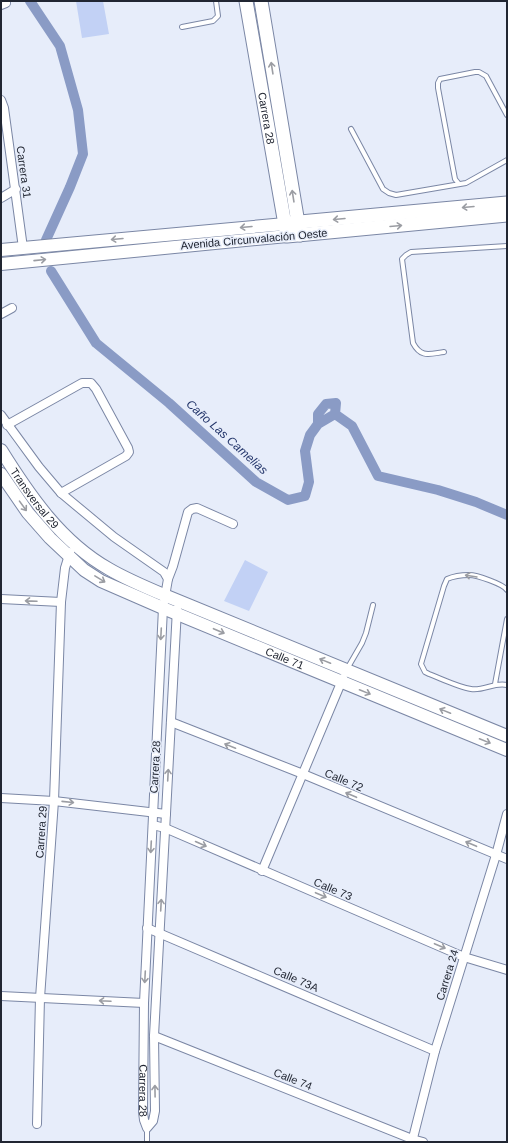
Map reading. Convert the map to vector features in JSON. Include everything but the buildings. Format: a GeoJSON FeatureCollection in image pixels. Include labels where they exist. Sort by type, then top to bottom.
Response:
{"type":"FeatureCollection","features":[{"type":"Feature","properties":{"kind":"main road","name":"Carrera 28"},"geometry":{"type":"LineString","coordinates":[[246,1],[292,229]]}},
{"type":"Feature","properties":{"kind":"main road","name":"Carrera 28"},"geometry":{"type":"LineString","coordinates":[[261,1],[292,229]]}},
{"type":"Feature","properties":{"kind":"main road","name":"Avenida Circunvalación Oeste"},"geometry":{"type":"LineString","coordinates":[[1,264],[507,203]]}},
{"type":"Feature","properties":{"kind":"main road","name":"Avenida Circunvalación Oeste"},"geometry":{"type":"LineString","coordinates":[[1,250],[292,229],[507,216]]}},
{"type":"Feature","properties":{"kind":"main road","name":"Transversal 29"},"geometry":{"type":"LineString","coordinates":[[1,450],[19,479],[38,505],[59,529],[74,543]]}},
{"type":"Feature","properties":{"kind":"main road","name":"Transversal 29"},"geometry":{"type":"LineString","coordinates":[[1,474],[28,513],[68,556]]}},
{"type":"Feature","properties":{"kind":"main road","name":"Calle 71"},"geometry":{"type":"LineString","coordinates":[[74,543],[108,569],[164,595],[507,736]]}},
{"type":"Feature","properties":{"kind":"main road","name":"Calle 71"},"geometry":{"type":"LineString","coordinates":[[68,556],[84,570],[101,581],[162,608],[507,750]]}},
{"type":"Feature","properties":{"kind":"street","name":"Carrera 31"},"geometry":{"type":"LineString","coordinates":[[2,105],[24,248]]}},
{"type":"Feature","properties":{"kind":"street"},"geometry":{"type":"LineString","coordinates":[[1,198],[16,189]]}},
{"type":"Feature","properties":{"kind":"street"},"geometry":{"type":"LineString","coordinates":[[1,314],[12,308]]}},
{"type":"Feature","properties":{"kind":"street"},"geometry":{"type":"LineString","coordinates":[[8,425],[82,383],[91,383],[96,389],[129,452],[120,460],[61,493]]}},
{"type":"Feature","properties":{"kind":"street"},"geometry":{"type":"LineString","coordinates":[[1,415],[61,493],[114,537],[164,572],[168,579]]}},
{"type":"Feature","properties":{"kind":"street","name":"Carrera 28"},"geometry":{"type":"LineString","coordinates":[[178,600],[154,1036],[155,1111],[153,1121],[147,1128],[143,1112],[144,1003],[162,608],[168,579],[188,512],[197,508],[233,524]]}},
{"type":"Feature","properties":{"kind":"street","name":"Carrera 29"},"geometry":{"type":"LineString","coordinates":[[37,1124],[40,998],[54,801],[61,602],[65,568],[68,556],[74,543]]}},
{"type":"Feature","properties":{"kind":"street"},"geometry":{"type":"LineString","coordinates":[[1,600],[61,602]]}},
{"type":"Feature","properties":{"kind":"street"},"geometry":{"type":"LineString","coordinates":[[262,871],[346,670]]}},
{"type":"Feature","properties":{"kind":"street","name":"Calle 72"},"geometry":{"type":"LineString","coordinates":[[171,722],[303,774],[507,859]]}},
{"type":"Feature","properties":{"kind":"street"},"geometry":{"type":"LineString","coordinates":[[1,798],[54,801],[153,811],[166,814]]}},
{"type":"Feature","properties":{"kind":"street","name":"Carrera 24"},"geometry":{"type":"LineString","coordinates":[[412,1140],[435,1051],[496,855],[507,814]]}},
{"type":"Feature","properties":{"kind":"street","name":"Calle 73"},"geometry":{"type":"LineString","coordinates":[[153,824],[166,828],[262,871],[464,957],[507,970]]}},
{"type":"Feature","properties":{"kind":"street","name":"Calle 73A"},"geometry":{"type":"LineString","coordinates":[[148,928],[435,1051]]}},
{"type":"Feature","properties":{"kind":"street"},"geometry":{"type":"LineString","coordinates":[[1,996],[144,1003]]}},
{"type":"Feature","properties":{"kind":"street","name":"Calle 74"},"geometry":{"type":"LineString","coordinates":[[154,1036],[412,1140],[423,1142]]}},
{"type":"Feature","properties":{"kind":"lane"},"geometry":{"type":"LineString","coordinates":[[182,27],[213,21],[218,16],[216,1]]}},
{"type":"Feature","properties":{"kind":"lane"},"geometry":{"type":"LineString","coordinates":[[459,184],[455,179],[438,88],[440,79],[479,72],[486,76],[507,115]]}},
{"type":"Feature","properties":{"kind":"lane"},"geometry":{"type":"LineString","coordinates":[[351,129],[383,189],[396,195],[466,183],[507,160]]}},
{"type":"Feature","properties":{"kind":"lane"},"geometry":{"type":"LineString","coordinates":[[444,352],[424,354],[417,351],[413,343],[402,259],[406,254],[411,252],[507,246]]}},
{"type":"Feature","properties":{"kind":"lane"},"geometry":{"type":"LineString","coordinates":[[507,590],[506,587],[494,582],[470,575],[455,576],[447,579],[421,664],[425,672],[470,689],[483,689],[495,684],[507,685]]}},
{"type":"Feature","properties":{"kind":"lane"},"geometry":{"type":"LineString","coordinates":[[346,670],[362,644],[373,605]]}},
{"type":"Feature","properties":{"kind":"lane"},"geometry":{"type":"LineString","coordinates":[[495,684],[507,619]]}},
{"type":"Feature","properties":{"kind":"lane"},"geometry":{"type":"LineString","coordinates":[[147,1128],[147,1142]]}},
{"type":"Feature","properties":{"kind":"shaded area"},"geometry":{"type":"Polygon","coordinates":[[[76,1],[103,1],[109,34],[82,38],[76,1]]]}},
{"type":"Feature","properties":{"kind":"shaded area"},"geometry":{"type":"Polygon","coordinates":[[[245,560],[268,572],[249,611],[224,601],[245,560]]]}},
{"type":"Feature","properties":{"kind":"waterway","name":"Caño Las Camelias"},"geometry":{"type":"LineString","coordinates":[[30,1],[60,46],[78,110],[83,154],[46,240]]}},
{"type":"Feature","properties":{"kind":"waterway","name":"Caño Las Camelias"},"geometry":{"type":"LineString","coordinates":[[51,271],[96,343],[169,403],[256,482],[288,500],[305,496],[309,482],[305,451],[310,435],[318,424],[335,414],[352,426],[378,476],[438,490],[476,502],[507,515]]}},
{"type":"Feature","properties":{"kind":"waterway"},"geometry":{"type":"LineString","coordinates":[[318,424],[318,414],[326,404],[336,403],[335,414]]}}]}
